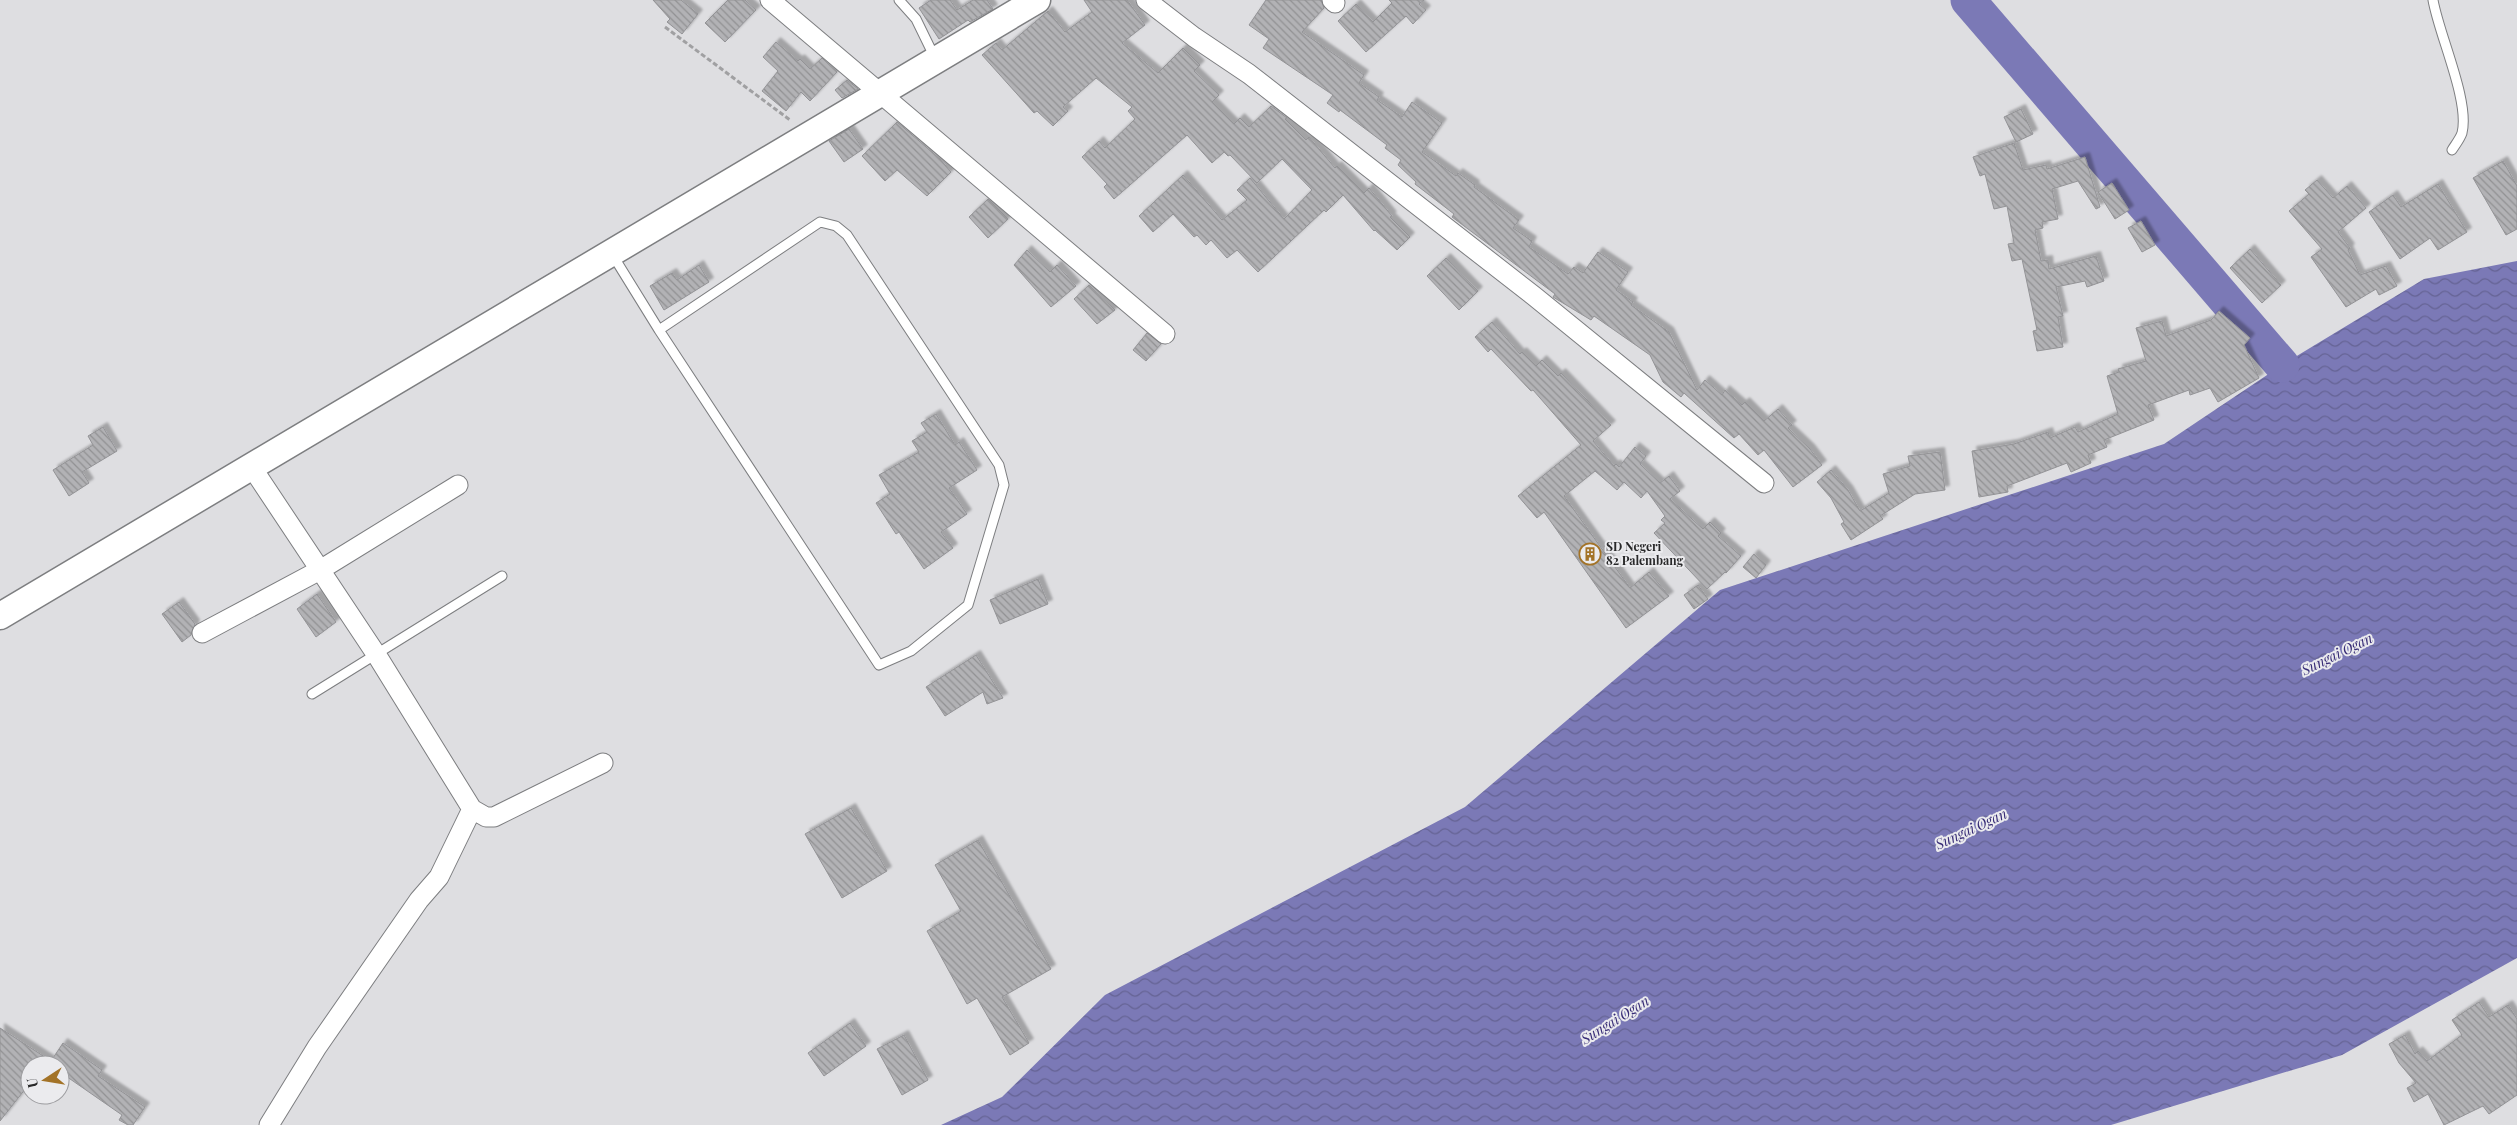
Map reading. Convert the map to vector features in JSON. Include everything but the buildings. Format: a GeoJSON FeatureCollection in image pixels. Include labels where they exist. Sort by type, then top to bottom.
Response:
{"type":"FeatureCollection","features":[{"type":"Feature","properties":{"kind":"street"},"geometry":{"type":"LineString","coordinates":[[770,0],[1164,334]]}},
{"type":"Feature","properties":{"kind":"street"},"geometry":{"type":"LineString","coordinates":[[0,616],[611,251],[1037,0]]}},
{"type":"Feature","properties":{"kind":"street"},"geometry":{"type":"LineString","coordinates":[[1146,0],[1194,37],[1249,74],[1534,296],[1764,483]]}},
{"type":"Feature","properties":{"kind":"street"},"geometry":{"type":"LineString","coordinates":[[251,466],[376,654],[472,808],[486,817],[494,817],[603,763]]}},
{"type":"Feature","properties":{"kind":"street"},"geometry":{"type":"LineString","coordinates":[[202,633],[320,570],[458,485]]}},
{"type":"Feature","properties":{"kind":"street"},"geometry":{"type":"LineString","coordinates":[[269,1125],[317,1047],[419,900],[439,877],[472,808]]}},
{"type":"Feature","properties":{"kind":"lane"},"geometry":{"type":"LineString","coordinates":[[899,0],[916,20],[937,60]]}},
{"type":"Feature","properties":{"kind":"lane"},"geometry":{"type":"LineString","coordinates":[[2433,0],[2436,17],[2454,70],[2463,117],[2461,134],[2452,150]]}},
{"type":"Feature","properties":{"kind":"lane"},"geometry":{"type":"LineString","coordinates":[[611,251],[659,330],[879,665],[911,650],[968,605],[1004,485],[999,465],[847,235],[836,226],[820,222],[659,330]]}},
{"type":"Feature","properties":{"kind":"lane"},"geometry":{"type":"LineString","coordinates":[[312,694],[502,576]]}},
{"type":"Feature","properties":{"kind":"path"},"geometry":{"type":"LineString","coordinates":[[666,27],[809,134]]}},
{"type":"Feature","properties":{"kind":"water","name":"Sungai Ogan"},"geometry":{"type":"Polygon","coordinates":[[[2517,261],[2517,958],[2342,1055],[2111,1125],[941,1125],[1002,1097],[1105,995],[1465,807],[1720,590],[2164,444],[2282,365],[2424,279],[2517,261]]]}},
{"type":"Feature","properties":{"kind":"waterway"},"geometry":{"type":"LineString","coordinates":[[1968,0],[2282,365]]}},
{"type":"Feature","properties":{"kind":"place","name":"SD Negeri 82 Palembang"},"geometry":{"type":"Point","coordinates":[1590,554]}}]}
